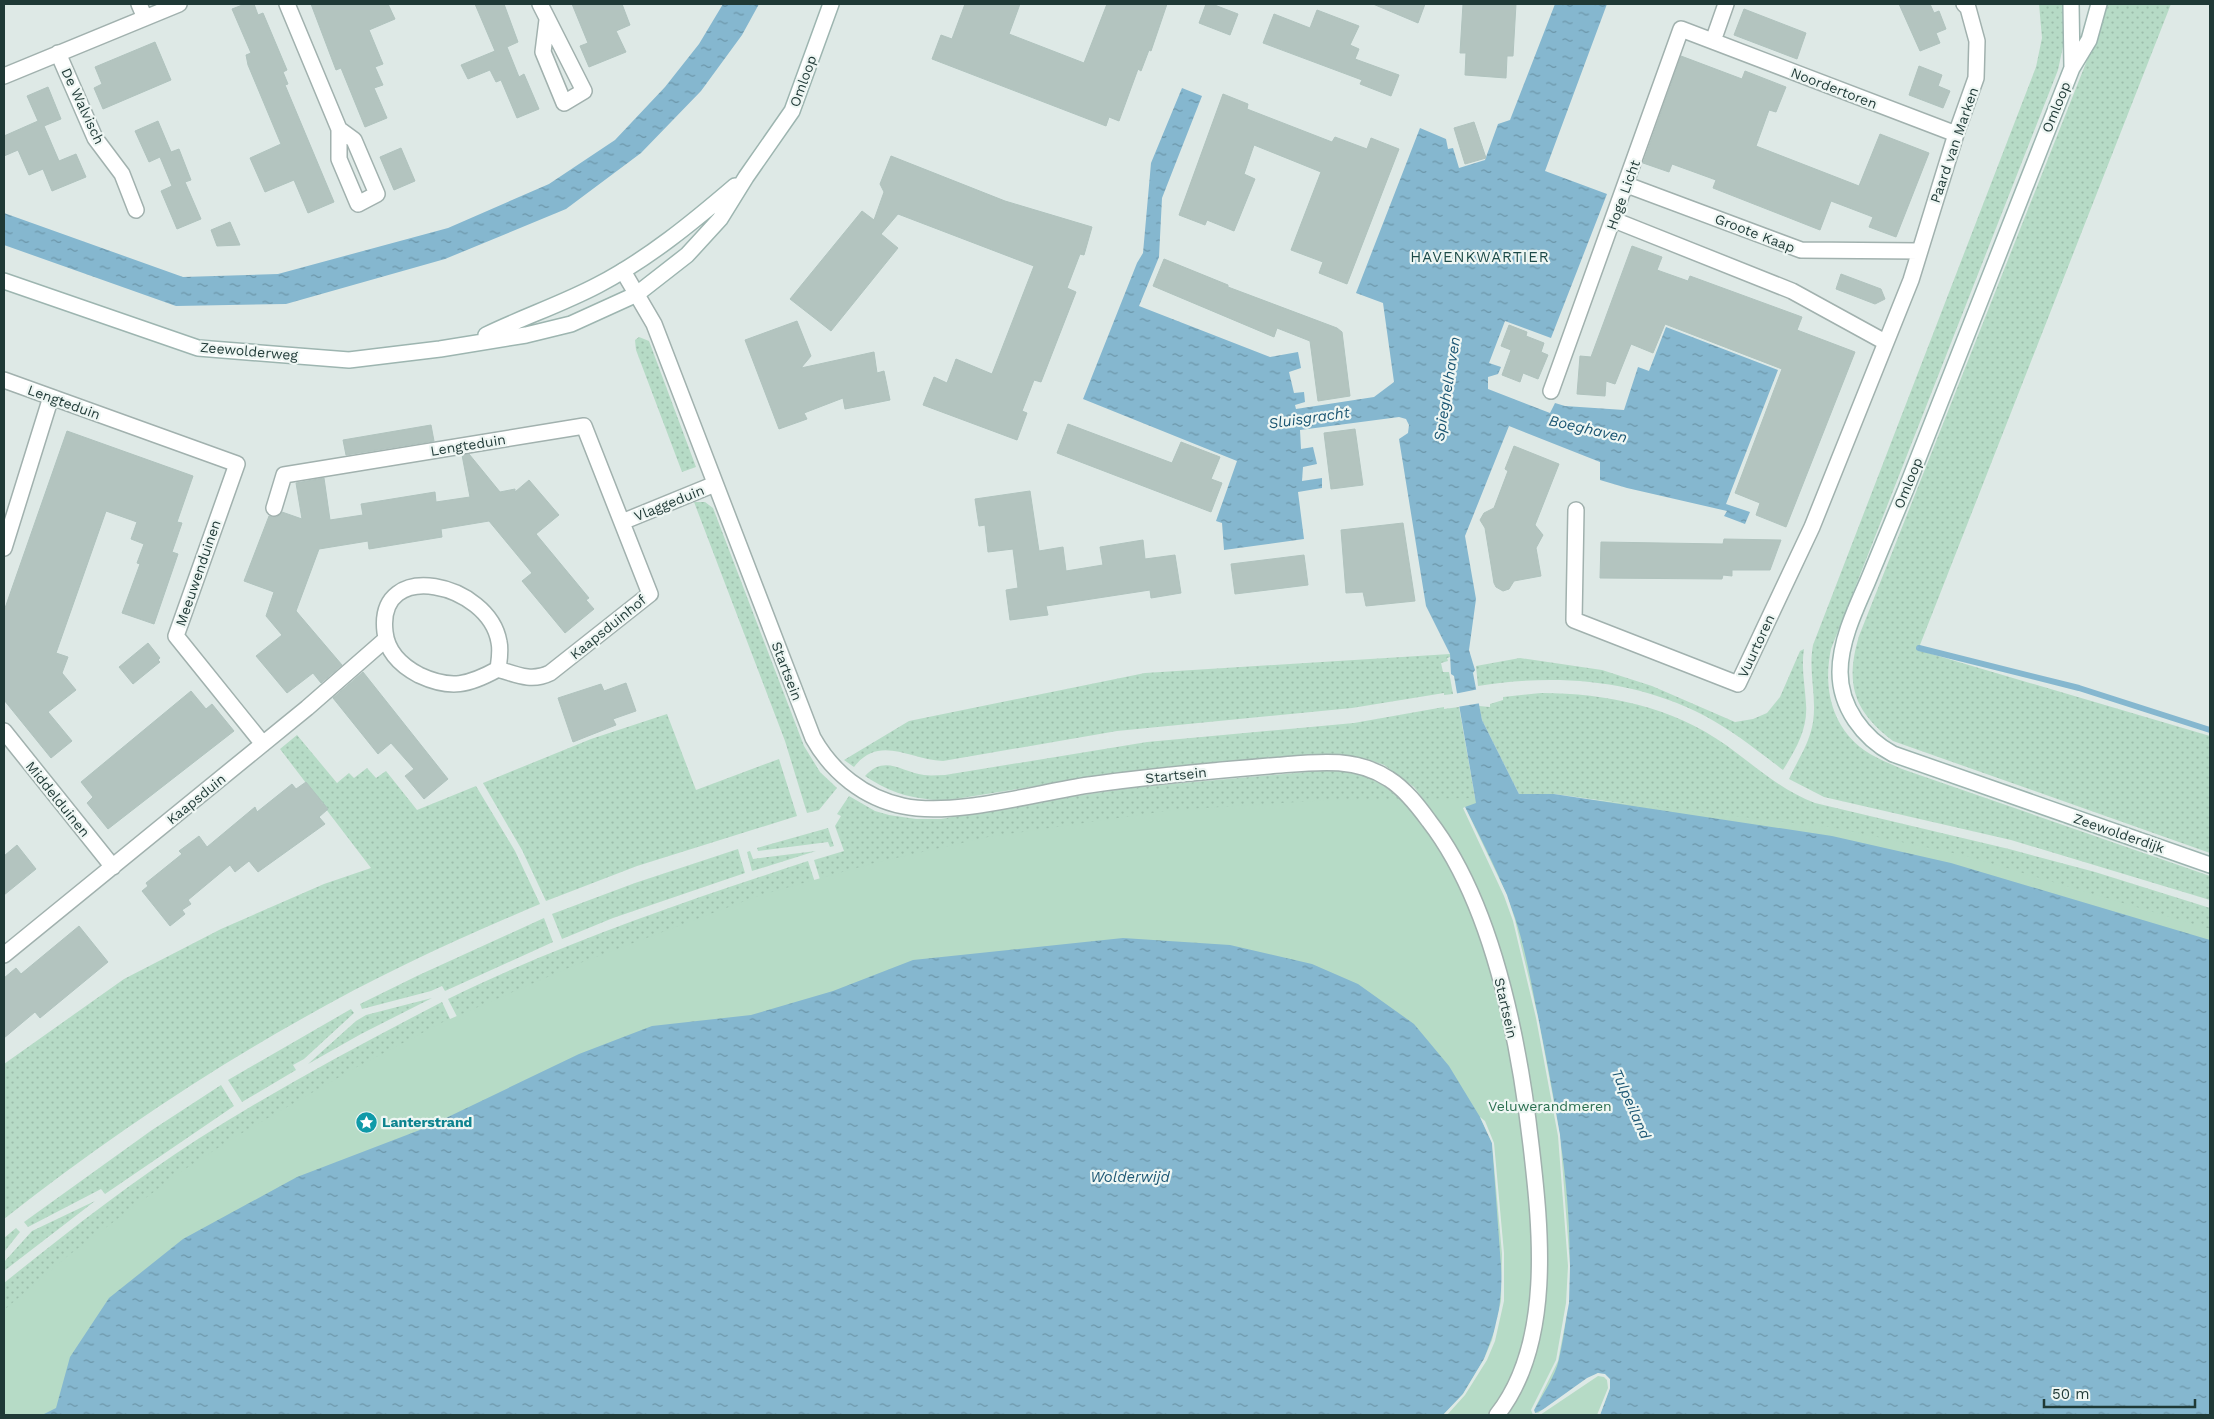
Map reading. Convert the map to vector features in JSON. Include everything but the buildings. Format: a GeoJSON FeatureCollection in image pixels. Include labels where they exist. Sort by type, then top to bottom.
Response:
{"type":"FeatureCollection","features":[{"type":"Feature","properties":{"kind":"street"},"geometry":{"type":"LineString","coordinates":[[139,4],[145,18]]}},
{"type":"Feature","properties":{"kind":"street","name":"De Walvisch"},"geometry":{"type":"LineString","coordinates":[[4,76],[179,4]]}},
{"type":"Feature","properties":{"kind":"street"},"geometry":{"type":"LineString","coordinates":[[287,4],[339,129]]}},
{"type":"Feature","properties":{"kind":"street"},"geometry":{"type":"LineString","coordinates":[[540,4],[546,20],[559,38],[584,91],[564,103],[543,52],[546,20]]}},
{"type":"Feature","properties":{"kind":"street","name":"Omloop"},"geometry":{"type":"LineString","coordinates":[[637,294],[687,255],[720,220],[746,177],[792,111],[831,4]]}},
{"type":"Feature","properties":{"kind":"street"},"geometry":{"type":"LineString","coordinates":[[1713,41],[1726,4]]}},
{"type":"Feature","properties":{"kind":"street","name":"Omloop"},"geometry":{"type":"LineString","coordinates":[[2071,4],[2072,68]]}},
{"type":"Feature","properties":{"kind":"street","name":"Omloop"},"geometry":{"type":"LineString","coordinates":[[2028,801],[1885,750],[1858,726],[1844,700],[1840,673],[1843,649],[1855,611],[1906,490],[2072,68],[2089,40],[2099,4]]}},
{"type":"Feature","properties":{"kind":"street","name":"Paard van Marken"},"geometry":{"type":"LineString","coordinates":[[1885,342],[1911,280],[1956,134],[1976,78],[1977,41],[1970,5]]}},
{"type":"Feature","properties":{"kind":"street","name":"Hoge Licht"},"geometry":{"type":"LineString","coordinates":[[1551,391],[1574,322],[1627,185],[1682,29],[1713,41]]}},
{"type":"Feature","properties":{"kind":"street","name":"Noordertoren"},"geometry":{"type":"LineString","coordinates":[[1713,41],[1956,134]]}},
{"type":"Feature","properties":{"kind":"street","name":"De Walvisch"},"geometry":{"type":"LineString","coordinates":[[58,54],[96,138],[122,174],[136,210]]}},
{"type":"Feature","properties":{"kind":"street","name":"Omloop"},"geometry":{"type":"LineString","coordinates":[[623,270],[669,239],[746,177]]}},
{"type":"Feature","properties":{"kind":"street","name":"Groote Kaap"},"geometry":{"type":"LineString","coordinates":[[1627,185],[1801,250],[1919,251]]}},
{"type":"Feature","properties":{"kind":"street"},"geometry":{"type":"LineString","coordinates":[[1614,220],[1792,291],[1885,342]]}},
{"type":"Feature","properties":{"kind":"street","name":"Startsein"},"geometry":{"type":"LineString","coordinates":[[623,270],[654,324],[813,738],[822,756],[852,784],[875,797],[906,807],[946,809],[1091,785],[1169,775],[1329,761],[1362,766],[1377,772],[1399,786],[1424,814],[1452,853],[1475,898],[1484,923],[1515,1046],[1531,1144],[1539,1253],[1535,1319],[1523,1370],[1513,1391],[1497,1415]]}},
{"type":"Feature","properties":{"kind":"street","name":"Zeewolderweg"},"geometry":{"type":"LineString","coordinates":[[474,342],[519,320],[558,305],[623,270]]}},
{"type":"Feature","properties":{"kind":"street","name":"Zeewolderweg"},"geometry":{"type":"LineString","coordinates":[[4,281],[198,348],[349,360],[411,353],[526,335],[571,324],[637,294]]}},
{"type":"Feature","properties":{"kind":"street","name":"Vuurtoren"},"geometry":{"type":"LineString","coordinates":[[1576,510],[1574,620],[1738,684],[1812,527],[1885,342]]}},
{"type":"Feature","properties":{"kind":"street","name":"Lengteduin"},"geometry":{"type":"LineString","coordinates":[[4,380],[237,464]]}},
{"type":"Feature","properties":{"kind":"street"},"geometry":{"type":"LineString","coordinates":[[4,548],[51,397]]}},
{"type":"Feature","properties":{"kind":"street","name":"Lengteduin"},"geometry":{"type":"LineString","coordinates":[[274,508],[284,474],[584,426],[622,522]]}},
{"type":"Feature","properties":{"kind":"street","name":"Meeuwenduinen"},"geometry":{"type":"LineString","coordinates":[[237,464],[176,636],[264,744]]}},
{"type":"Feature","properties":{"kind":"street","name":"Vlaggeduin"},"geometry":{"type":"LineString","coordinates":[[622,522],[715,484]]}},
{"type":"Feature","properties":{"kind":"street","name":"Kaapsduinhof"},"geometry":{"type":"LineString","coordinates":[[498,669],[528,679],[540,678],[550,674],[650,594],[622,522]]}},
{"type":"Feature","properties":{"kind":"street"},"geometry":{"type":"LineString","coordinates":[[423,585],[447,588],[479,607],[492,622],[499,642],[498,669],[464,685],[432,681],[408,669],[392,652],[386,639],[385,610],[393,598],[423,585]]}},
{"type":"Feature","properties":{"kind":"street","name":"Kaapsduin"},"geometry":{"type":"LineString","coordinates":[[4,955],[264,744],[386,639]]}},
{"type":"Feature","properties":{"kind":"street","name":"Middelduinen"},"geometry":{"type":"LineString","coordinates":[[4,731],[113,867]]}},
{"type":"Feature","properties":{"kind":"street","name":"Zeewolderdijk"},"geometry":{"type":"LineString","coordinates":[[2028,801],[2210,865]]}},
{"type":"Feature","properties":{"kind":"green space"},"geometry":{"type":"Polygon","coordinates":[[[2039,4],[2064,4],[2065,37],[2058,70],[1831,649],[1828,677],[1829,691],[1837,718],[1844,729],[1853,740],[1873,756],[1902,769],[2210,876],[2210,900],[2011,840],[1824,797],[1789,779],[1806,745],[1813,722],[1814,703],[1811,665],[1813,645],[2036,67],[2042,38],[2039,4]]]}},
{"type":"Feature","properties":{"kind":"green space"},"geometry":{"type":"Polygon","coordinates":[[[2105,4],[2171,4],[1918,650],[2210,736],[2210,853],[1893,741],[1869,719],[1861,707],[1853,682],[1853,668],[1859,636],[2097,35],[2105,4]]]}},
{"type":"Feature","properties":{"kind":"green space"},"geometry":{"type":"Polygon","coordinates":[[[639,337],[649,341],[696,467],[682,472],[636,350],[635,340],[639,337]]]}},
{"type":"Feature","properties":{"kind":"green space"},"geometry":{"type":"Polygon","coordinates":[[[694,502],[705,502],[713,508],[804,746],[820,772],[837,788],[819,810],[807,813],[785,741],[694,502]]]}},
{"type":"Feature","properties":{"kind":"green space"},"geometry":{"type":"Polygon","coordinates":[[[1804,649],[1805,722],[1797,746],[1783,770],[1745,741],[1705,716],[1678,703],[1650,694],[1592,682],[1535,680],[1478,686],[1476,666],[1520,658],[1602,670],[1652,686],[1735,722],[1753,719],[1767,713],[1780,697],[1800,651],[1804,649]]]}},
{"type":"Feature","properties":{"kind":"green space"},"geometry":{"type":"Polygon","coordinates":[[[1450,654],[1450,657],[1447,658],[1448,661],[1441,663],[1443,672],[1449,672],[1453,694],[1444,695],[1444,693],[1352,708],[1117,731],[943,761],[885,750],[874,752],[864,757],[854,767],[844,760],[909,721],[1145,673],[1450,654]]]}},
{"type":"Feature","properties":{"kind":"green space"},"geometry":{"type":"Polygon","coordinates":[[[1541,693],[1614,699],[1661,712],[1684,721],[1726,745],[1791,792],[1815,803],[2009,849],[2095,872],[2210,908],[2210,940],[1672,810],[1554,794],[1519,794],[1482,720],[1479,706],[1490,707],[1490,704],[1503,700],[1503,697],[1541,693]]]}},
{"type":"Feature","properties":{"kind":"green space"},"geometry":{"type":"Polygon","coordinates":[[[1444,707],[1444,709],[1459,707],[1476,803],[1430,808],[1414,787],[1384,765],[1367,759],[1327,754],[1118,773],[943,801],[902,794],[884,787],[865,776],[879,766],[886,765],[924,775],[945,775],[1147,742],[1354,723],[1444,707]]]}},
{"type":"Feature","properties":{"kind":"green space"},"geometry":{"type":"Polygon","coordinates":[[[667,714],[696,790],[779,759],[797,816],[637,866],[546,901],[522,850],[483,783],[591,739],[667,714]]]}},
{"type":"Feature","properties":{"kind":"green space"},"geometry":{"type":"Polygon","coordinates":[[[297,735],[337,783],[349,773],[354,778],[367,768],[376,778],[386,771],[417,810],[476,786],[515,851],[540,904],[387,973],[327,1004],[260,1043],[147,1114],[75,1165],[4,1219],[4,1064],[124,979],[221,929],[324,884],[371,868],[280,749],[297,735]]]}},
{"type":"Feature","properties":{"kind":"green space"},"geometry":{"type":"Polygon","coordinates":[[[1329,770],[1350,772],[1368,778],[1386,787],[1402,801],[831,915],[814,860],[844,851],[835,826],[841,816],[837,814],[849,796],[875,811],[889,815],[916,819],[941,819],[1041,801],[1138,787],[1329,770]]]}},
{"type":"Feature","properties":{"kind":"green space","name":"Veluwerandmeren"},"geometry":{"type":"Polygon","coordinates":[[[1568,797],[1830,827],[1963,855],[2210,929],[2210,1415],[4,1415],[4,1310],[69,1255],[182,1171],[235,1137],[355,1068],[443,1022],[580,963],[758,896],[874,863],[988,837],[1173,810],[1329,800],[1568,797]]]}},
{"type":"Feature","properties":{"kind":"green space"},"geometry":{"type":"Polygon","coordinates":[[[828,828],[834,846],[830,847],[828,842],[758,851],[757,848],[828,828]]]}},
{"type":"Feature","properties":{"kind":"green space"},"geometry":{"type":"Polygon","coordinates":[[[738,849],[745,873],[613,918],[562,939],[552,914],[635,883],[738,849]]]}},
{"type":"Feature","properties":{"kind":"green space"},"geometry":{"type":"Polygon","coordinates":[[[750,851],[753,859],[816,851],[752,871],[747,852],[750,851]]]}},
{"type":"Feature","properties":{"kind":"green space"},"geometry":{"type":"Polygon","coordinates":[[[808,861],[826,916],[473,1048],[448,999],[492,978],[581,941],[671,907],[808,861]]]}},
{"type":"Feature","properties":{"kind":"green space"},"geometry":{"type":"Polygon","coordinates":[[[544,918],[553,942],[445,991],[442,986],[431,991],[362,1009],[360,1004],[544,918]]]}},
{"type":"Feature","properties":{"kind":"green space"},"geometry":{"type":"Polygon","coordinates":[[[432,998],[361,1034],[308,1064],[356,1021],[366,1015],[432,998]]]}},
{"type":"Feature","properties":{"kind":"green space"},"geometry":{"type":"Polygon","coordinates":[[[442,1002],[466,1053],[4,1415],[4,1283],[99,1209],[198,1139],[318,1068],[442,1002]]]}},
{"type":"Feature","properties":{"kind":"green space"},"geometry":{"type":"Polygon","coordinates":[[[351,1009],[354,1013],[304,1059],[293,1065],[296,1070],[242,1102],[228,1080],[351,1009]]]}},
{"type":"Feature","properties":{"kind":"green space"},"geometry":{"type":"Polygon","coordinates":[[[221,1085],[234,1106],[105,1194],[101,1189],[28,1227],[24,1222],[152,1130],[221,1085]]]}},
{"type":"Feature","properties":{"kind":"green space"},"geometry":{"type":"Polygon","coordinates":[[[95,1201],[4,1271],[4,1262],[32,1231],[95,1201]]]}},
{"type":"Feature","properties":{"kind":"green space"},"geometry":{"type":"Polygon","coordinates":[[[16,1228],[20,1232],[4,1252],[4,1238],[16,1228]]]}},
{"type":"Feature","properties":{"kind":"water"},"geometry":{"type":"Polygon","coordinates":[[[723,4],[759,4],[742,35],[701,91],[641,153],[566,209],[445,259],[286,304],[176,306],[4,245],[4,213],[183,277],[278,274],[448,228],[549,184],[615,140],[665,87],[699,44],[723,4]]]}},
{"type":"Feature","properties":{"kind":"water"},"geometry":{"type":"Polygon","coordinates":[[[1555,4],[1607,4],[1545,171],[1607,194],[1551,338],[1505,321],[1489,363],[1501,367],[1498,374],[1488,377],[1488,389],[1550,413],[1555,403],[1565,406],[1624,410],[1638,367],[1649,371],[1666,327],[1778,370],[1726,504],[1750,512],[1745,524],[1724,516],[1727,511],[1600,480],[1600,462],[1509,426],[1465,536],[1476,599],[1469,650],[1475,670],[1473,673],[1482,720],[1519,794],[1554,794],[1832,836],[1951,863],[2210,940],[2210,1415],[1600,1415],[1610,1388],[1609,1379],[1598,1373],[1553,1405],[1535,1413],[1534,1410],[1557,1366],[1566,1319],[1569,1278],[1569,1236],[1562,1153],[1549,1072],[1523,946],[1510,904],[1498,875],[1465,807],[1476,803],[1454,676],[1451,674],[1450,654],[1426,606],[1399,439],[1408,433],[1409,425],[1406,419],[1399,417],[1300,430],[1301,449],[1313,447],[1317,464],[1303,467],[1302,481],[1322,478],[1322,488],[1298,492],[1304,539],[1224,550],[1222,523],[1216,521],[1237,461],[1083,399],[1137,263],[1143,253],[1151,163],[1182,88],[1202,96],[1162,198],[1159,257],[1139,306],[1270,357],[1298,352],[1301,368],[1289,372],[1294,393],[1304,392],[1305,402],[1295,405],[1296,409],[1374,397],[1394,382],[1383,303],[1356,293],[1420,128],[1446,139],[1448,149],[1453,148],[1459,168],[1485,160],[1498,124],[1510,120],[1555,4]]]}},
{"type":"Feature","properties":{"kind":"water","name":"Wolderwijd"},"geometry":{"type":"Polygon","coordinates":[[[1123,938],[1230,945],[1312,964],[1358,984],[1414,1024],[1449,1066],[1480,1117],[1492,1143],[1502,1280],[1498,1321],[1484,1359],[1463,1394],[1443,1415],[42,1415],[56,1408],[70,1357],[109,1298],[183,1239],[297,1177],[425,1128],[579,1054],[652,1026],[751,1015],[833,991],[913,960],[1123,938]]]}},
{"type":"Feature","properties":{"kind":"pier"},"geometry":{"type":"Polygon","coordinates":[[[1479,689],[1481,703],[1457,707],[1454,694],[1479,689]]]}},
{"type":"Feature","properties":{"kind":"pier"},"geometry":{"type":"Polygon","coordinates":[[[1465,807],[1507,895],[1515,920],[1538,1017],[1560,1135],[1570,1266],[1569,1303],[1558,1361],[1534,1410],[1535,1413],[1538,1413],[1587,1378],[1598,1373],[1605,1374],[1610,1379],[1610,1388],[1600,1415],[1597,1415],[1608,1388],[1607,1380],[1604,1377],[1598,1376],[1540,1415],[1533,1415],[1531,1410],[1556,1360],[1566,1303],[1568,1266],[1558,1136],[1536,1018],[1513,921],[1504,896],[1463,808],[1465,807]]]}},
{"type":"Feature","properties":{"kind":"pier"},"geometry":{"type":"Polygon","coordinates":[[[1480,1117],[1485,1121],[1494,1143],[1504,1253],[1504,1301],[1495,1341],[1487,1360],[1465,1395],[1447,1415],[1443,1415],[1463,1394],[1484,1359],[1492,1340],[1501,1301],[1502,1254],[1492,1143],[1480,1117]]]}},
{"type":"Feature","properties":{"kind":"waterway"},"geometry":{"type":"LineString","coordinates":[[1919,648],[2079,688],[2210,730]]}},
{"type":"Feature","properties":{"kind":"place","name":"Lanterstrand"},"geometry":{"type":"Point","coordinates":[366,1122]}},
{"type":"Feature","properties":{"kind":"district","name":"HAVENKWARTIER"},"geometry":{"type":"Point","coordinates":[1480,257]}},
{"type":"Feature","properties":{"kind":"water label","name":"Spieghelhaven"},"geometry":{"type":"Point","coordinates":[1447,389]}},
{"type":"Feature","properties":{"kind":"water label","name":"Sluisgracht"},"geometry":{"type":"Point","coordinates":[1309,418]}},
{"type":"Feature","properties":{"kind":"water label","name":"Boeghaven"},"geometry":{"type":"Point","coordinates":[1588,429]}},
{"type":"Feature","properties":{"kind":"water label","name":"Tulpeiland"},"geometry":{"type":"Point","coordinates":[1631,1104]}}]}
